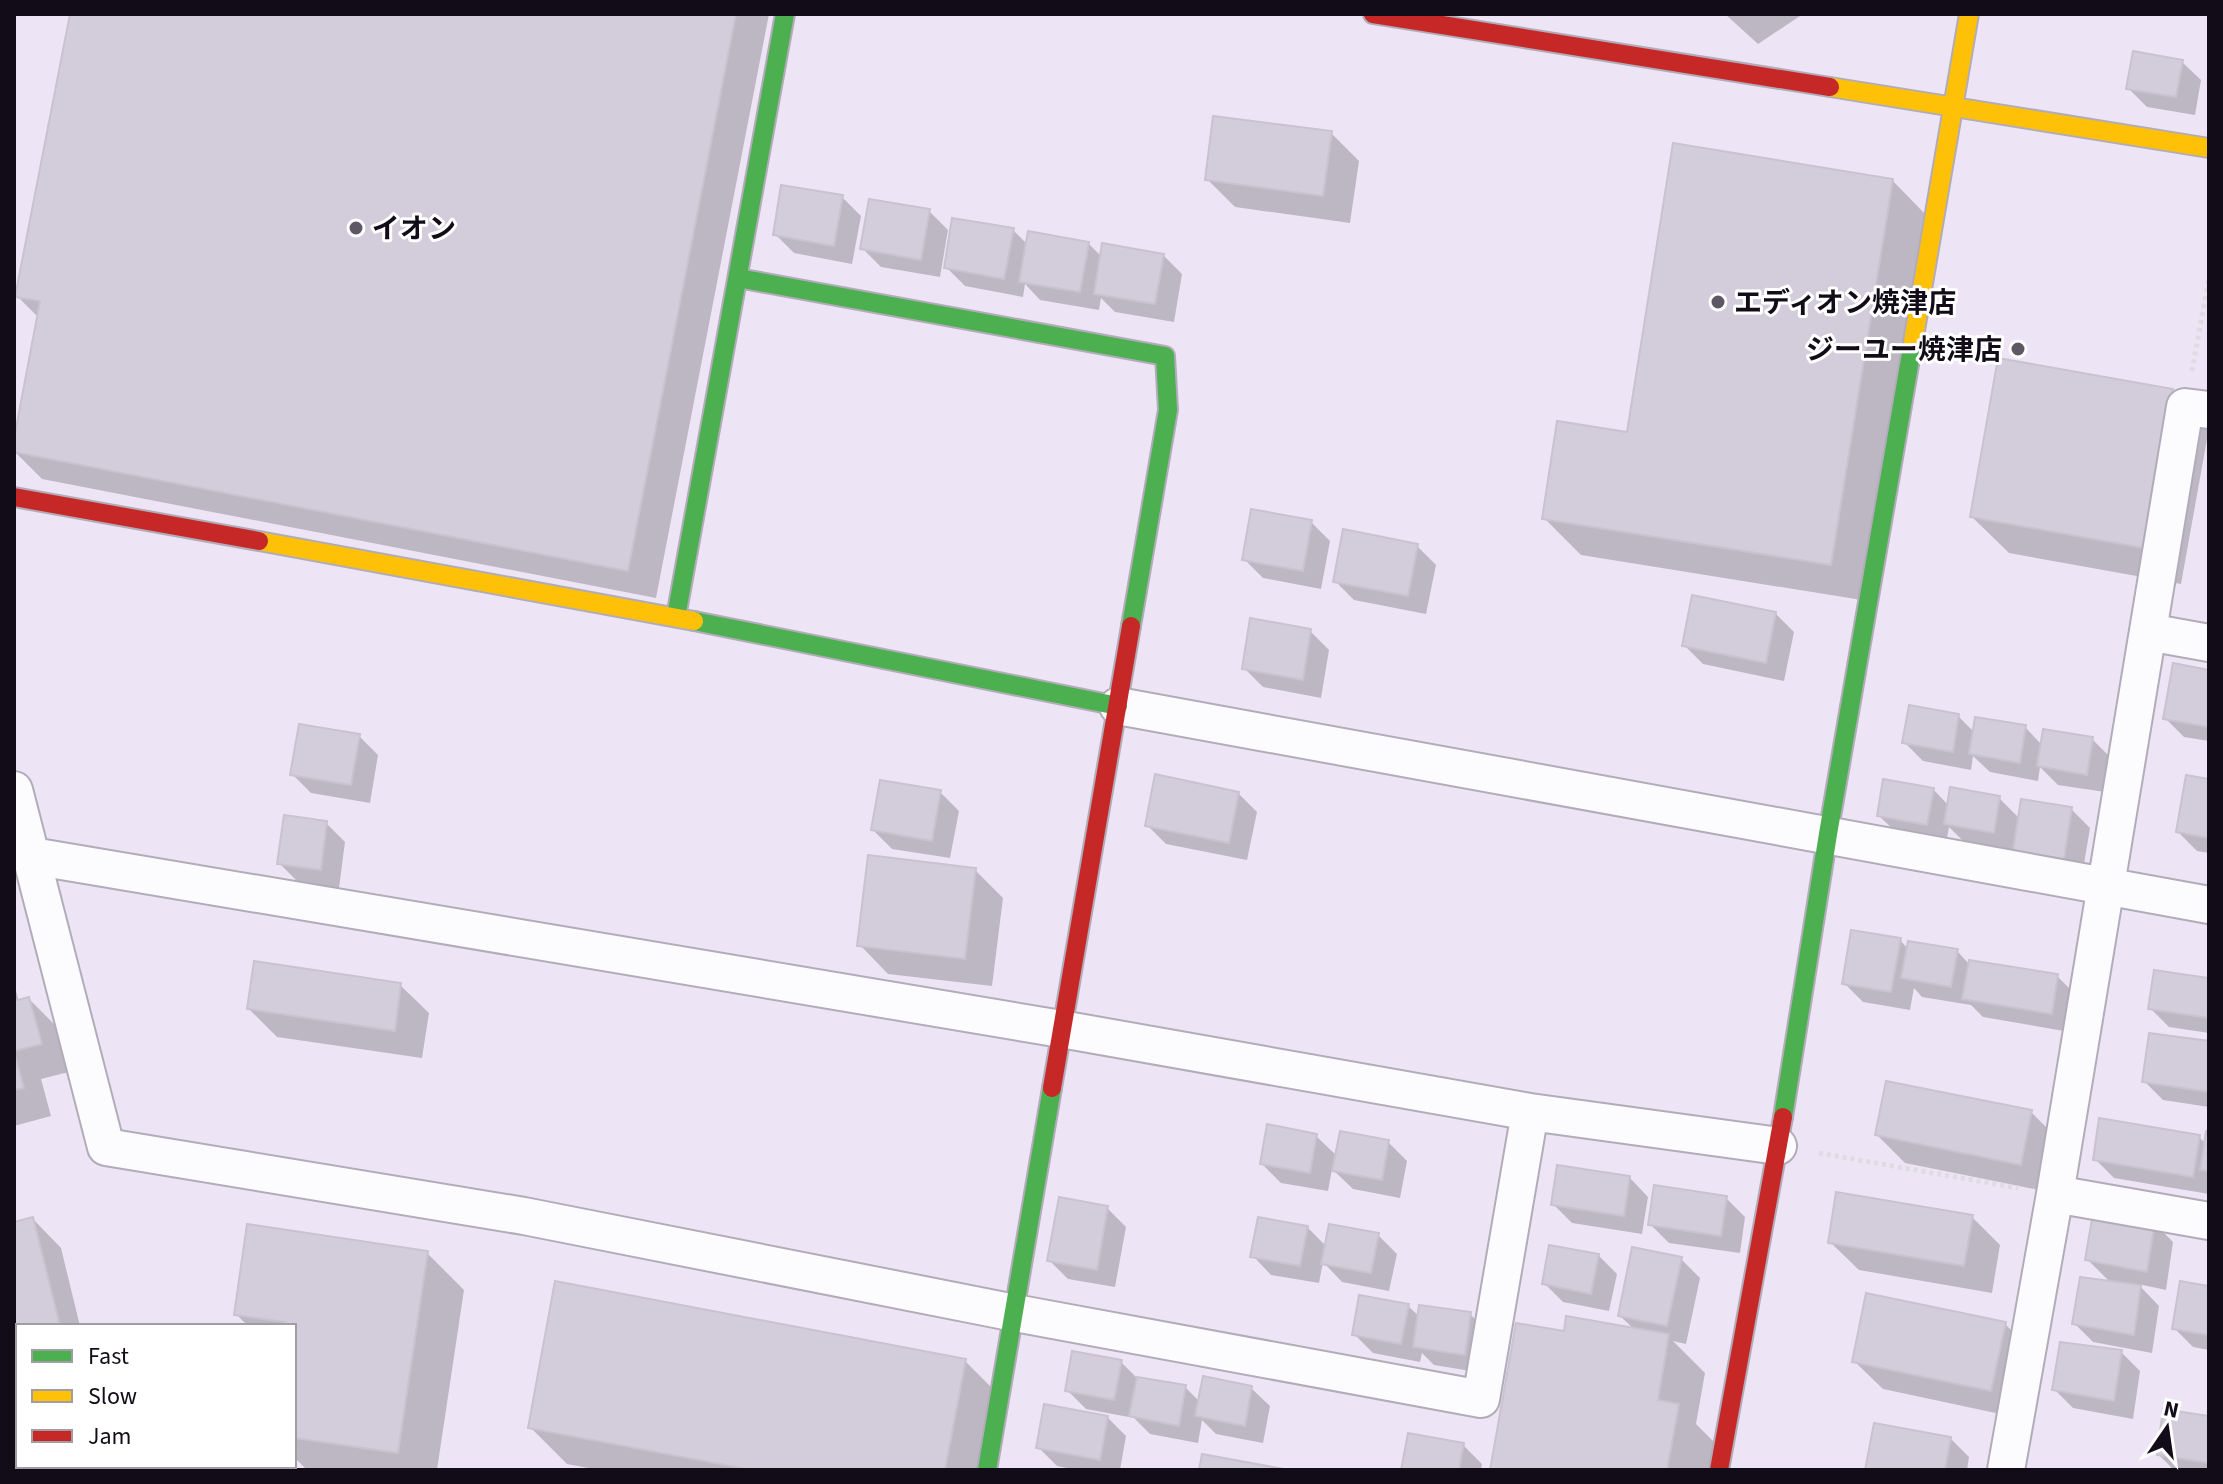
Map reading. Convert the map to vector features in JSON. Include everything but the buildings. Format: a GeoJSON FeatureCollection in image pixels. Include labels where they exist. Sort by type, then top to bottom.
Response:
{"type":"FeatureCollection","features":[{"type":"Feature","properties":{"kind":"street"},"geometry":{"type":"LineString","coordinates":[[676,617],[785,14]]}},
{"type":"Feature","properties":{"kind":"street"},"geometry":{"type":"LineString","coordinates":[[1373,14],[2209,148]]}},
{"type":"Feature","properties":{"kind":"street"},"geometry":{"type":"LineString","coordinates":[[1719,1470],[1778,1146],[1828,834],[1969,14]]}},
{"type":"Feature","properties":{"kind":"street"},"geometry":{"type":"LineString","coordinates":[[738,278],[1165,356],[1168,410],[987,1470]]}},
{"type":"Feature","properties":{"kind":"street"},"geometry":{"type":"LineString","coordinates":[[2006,1470],[2148,632],[2197,408]]}},
{"type":"Feature","properties":{"kind":"street"},"geometry":{"type":"LineString","coordinates":[[14,497],[676,617],[1118,706],[2209,905]]}},
{"type":"Feature","properties":{"kind":"street"},"geometry":{"type":"LineString","coordinates":[[2148,632],[2209,643]]}},
{"type":"Feature","properties":{"kind":"street"},"geometry":{"type":"LineString","coordinates":[[14,790],[106,1147],[524,1216],[1015,1313],[1481,1399],[1530,1112]]}},
{"type":"Feature","properties":{"kind":"street"},"geometry":{"type":"LineString","coordinates":[[32,856],[1061,1029],[1530,1112],[1778,1146]]}},
{"type":"Feature","properties":{"kind":"street"},"geometry":{"type":"LineString","coordinates":[[2055,1194],[2209,1221]]}},
{"type":"Feature","properties":{"kind":"path"},"geometry":{"type":"LineString","coordinates":[[2197,408],[2209,277]]}},
{"type":"Feature","properties":{"kind":"path"},"geometry":{"type":"LineString","coordinates":[[1778,1146],[2055,1194]]}},
{"type":"Feature","properties":{"kind":"traffic: fast"},"geometry":{"type":"LineString","coordinates":[[676,617],[785,14]]}},
{"type":"Feature","properties":{"kind":"traffic: fast"},"geometry":{"type":"LineString","coordinates":[[738,278],[1165,356],[1168,410],[1131,626]]}},
{"type":"Feature","properties":{"kind":"traffic: fast"},"geometry":{"type":"LineString","coordinates":[[1783,1117],[1828,834],[1913,342]]}},
{"type":"Feature","properties":{"kind":"traffic: fast"},"geometry":{"type":"LineString","coordinates":[[694,621],[1118,706]]}},
{"type":"Feature","properties":{"kind":"traffic: fast"},"geometry":{"type":"LineString","coordinates":[[987,1470],[1052,1088]]}},
{"type":"Feature","properties":{"kind":"traffic: slow"},"geometry":{"type":"LineString","coordinates":[[1913,342],[1969,14]]}},
{"type":"Feature","properties":{"kind":"traffic: slow"},"geometry":{"type":"LineString","coordinates":[[1830,87],[2209,148]]}},
{"type":"Feature","properties":{"kind":"traffic: slow"},"geometry":{"type":"LineString","coordinates":[[259,541],[694,621]]}},
{"type":"Feature","properties":{"kind":"traffic: jam"},"geometry":{"type":"LineString","coordinates":[[1373,14],[1830,87]]}},
{"type":"Feature","properties":{"kind":"traffic: jam"},"geometry":{"type":"LineString","coordinates":[[14,497],[259,541]]}},
{"type":"Feature","properties":{"kind":"traffic: jam"},"geometry":{"type":"LineString","coordinates":[[1052,1088],[1131,626]]}},
{"type":"Feature","properties":{"kind":"traffic: jam"},"geometry":{"type":"LineString","coordinates":[[1719,1470],[1783,1117]]}},
{"type":"Feature","properties":{"kind":"place","name":"イオン"},"geometry":{"type":"Point","coordinates":[356,228]}},
{"type":"Feature","properties":{"kind":"place","name":"エディオン焼津店"},"geometry":{"type":"Point","coordinates":[1718,302]}},
{"type":"Feature","properties":{"kind":"place","name":"ジーユー焼津店"},"geometry":{"type":"Point","coordinates":[2018,349]}}]}
